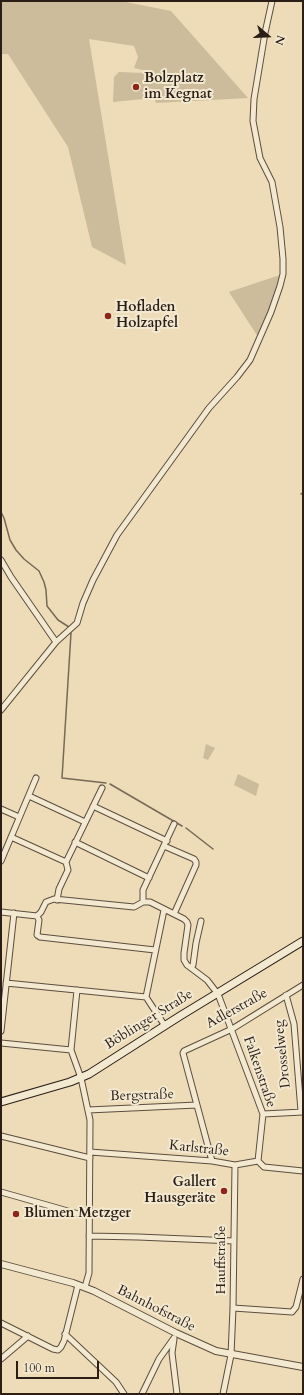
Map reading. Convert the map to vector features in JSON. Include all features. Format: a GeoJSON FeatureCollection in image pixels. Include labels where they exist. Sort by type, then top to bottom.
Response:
{"type":"FeatureCollection","features":[{"type":"Feature","properties":{"kind":"main road","name":"Böblinger Straße"},"geometry":{"type":"LineString","coordinates":[[1,1102],[81,1078],[89,1074],[303,941]]}},
{"type":"Feature","properties":{"kind":"street"},"geometry":{"type":"LineString","coordinates":[[1,710],[56,642],[77,623],[82,603],[93,580],[132,512],[209,408],[250,360],[266,324],[283,274],[283,259],[280,227],[272,182],[260,158],[253,121],[254,99],[272,1]]}},
{"type":"Feature","properties":{"kind":"street"},"geometry":{"type":"LineString","coordinates":[[1,560],[56,642]]}},
{"type":"Feature","properties":{"kind":"street"},"geometry":{"type":"LineString","coordinates":[[1,859],[36,778]]}},
{"type":"Feature","properties":{"kind":"street"},"geometry":{"type":"LineString","coordinates":[[57,900],[59,889],[68,870],[66,862],[102,788]]}},
{"type":"Feature","properties":{"kind":"street"},"geometry":{"type":"LineString","coordinates":[[28,796],[85,822]]}},
{"type":"Feature","properties":{"kind":"street"},"geometry":{"type":"LineString","coordinates":[[37,916],[41,912],[46,902],[57,900],[134,906],[142,902],[150,902],[174,914],[196,862],[165,843],[93,806]]}},
{"type":"Feature","properties":{"kind":"street"},"geometry":{"type":"LineString","coordinates":[[1,809],[19,817]]}},
{"type":"Feature","properties":{"kind":"street"},"geometry":{"type":"LineString","coordinates":[[142,902],[143,890],[174,824]]}},
{"type":"Feature","properties":{"kind":"street"},"geometry":{"type":"LineString","coordinates":[[10,838],[66,862]]}},
{"type":"Feature","properties":{"kind":"street"},"geometry":{"type":"LineString","coordinates":[[75,842],[149,878]]}},
{"type":"Feature","properties":{"kind":"street"},"geometry":{"type":"LineString","coordinates":[[164,910],[146,997],[165,1026]]}},
{"type":"Feature","properties":{"kind":"street"},"geometry":{"type":"LineString","coordinates":[[1,912],[37,916]]}},
{"type":"Feature","properties":{"kind":"street"},"geometry":{"type":"LineString","coordinates":[[1,1031],[14,913]]}},
{"type":"Feature","properties":{"kind":"street","name":"Falkenstraße"},"geometry":{"type":"LineString","coordinates":[[174,914],[184,919],[188,925],[184,960],[187,965],[207,980],[218,994],[263,1114],[258,1161]]}},
{"type":"Feature","properties":{"kind":"street"},"geometry":{"type":"LineString","coordinates":[[37,916],[39,920],[37,936],[40,937],[155,950]]}},
{"type":"Feature","properties":{"kind":"street"},"geometry":{"type":"LineString","coordinates":[[193,964],[201,921]]}},
{"type":"Feature","properties":{"kind":"street"},"geometry":{"type":"LineString","coordinates":[[6,983],[146,997]]}},
{"type":"Feature","properties":{"kind":"street","name":"Adlerstraße"},"geometry":{"type":"LineString","coordinates":[[197,1106],[183,1053],[186,1049],[232,1030],[303,985]]}},
{"type":"Feature","properties":{"kind":"street"},"geometry":{"type":"LineString","coordinates":[[77,990],[72,1050],[81,1078],[88,1110],[90,1152],[89,1273],[85,1287]]}},
{"type":"Feature","properties":{"kind":"street","name":"Drosselweg"},"geometry":{"type":"LineString","coordinates":[[286,995],[294,1024],[302,1111]]}},
{"type":"Feature","properties":{"kind":"street"},"geometry":{"type":"LineString","coordinates":[[1,1043],[72,1050]]}},
{"type":"Feature","properties":{"kind":"street"},"geometry":{"type":"LineString","coordinates":[[197,1106],[212,1161]]}},
{"type":"Feature","properties":{"kind":"street","name":"Bergstraße"},"geometry":{"type":"LineString","coordinates":[[88,1110],[197,1106]]}},
{"type":"Feature","properties":{"kind":"street"},"geometry":{"type":"LineString","coordinates":[[263,1114],[302,1111]]}},
{"type":"Feature","properties":{"kind":"street"},"geometry":{"type":"LineString","coordinates":[[1,1136],[90,1158]]}},
{"type":"Feature","properties":{"kind":"street","name":"Karlstraße"},"geometry":{"type":"LineString","coordinates":[[90,1152],[212,1161],[235,1165],[258,1161]]}},
{"type":"Feature","properties":{"kind":"street"},"geometry":{"type":"LineString","coordinates":[[258,1161],[264,1167],[303,1171]]}},
{"type":"Feature","properties":{"kind":"street","name":"Hauffstraße"},"geometry":{"type":"LineString","coordinates":[[223,1394],[230,1355],[233,1308],[235,1165]]}},
{"type":"Feature","properties":{"kind":"street"},"geometry":{"type":"LineString","coordinates":[[1,1192],[89,1216]]}},
{"type":"Feature","properties":{"kind":"street"},"geometry":{"type":"LineString","coordinates":[[89,1236],[234,1241]]}},
{"type":"Feature","properties":{"kind":"street","name":"Bahnhofstraße"},"geometry":{"type":"LineString","coordinates":[[1,1264],[85,1287],[175,1336],[216,1351],[230,1355],[303,1367]]}},
{"type":"Feature","properties":{"kind":"street"},"geometry":{"type":"LineString","coordinates":[[233,1308],[292,1312],[296,1307],[303,1279]]}},
{"type":"Feature","properties":{"kind":"street"},"geometry":{"type":"LineString","coordinates":[[1,1323],[53,1349],[58,1350],[63,1344],[78,1285]]}},
{"type":"Feature","properties":{"kind":"street"},"geometry":{"type":"LineString","coordinates":[[65,1334],[116,1382],[124,1394]]}},
{"type":"Feature","properties":{"kind":"street"},"geometry":{"type":"LineString","coordinates":[[1,1359],[28,1336]]}},
{"type":"Feature","properties":{"kind":"street"},"geometry":{"type":"LineString","coordinates":[[142,1394],[159,1359],[175,1336]]}},
{"type":"Feature","properties":{"kind":"street"},"geometry":{"type":"LineString","coordinates":[[175,1336],[172,1353],[177,1394]]}},
{"type":"Feature","properties":{"kind":"shaded area"},"geometry":{"type":"Polygon","coordinates":[[[1,1],[121,1],[171,11],[248,98],[156,103],[154,98],[113,102],[114,77],[119,72],[144,73],[143,70],[134,68],[138,57],[134,46],[89,39],[126,265],[92,247],[68,147],[8,54],[1,54],[1,1]]]}},
{"type":"Feature","properties":{"kind":"shaded area"},"geometry":{"type":"Polygon","coordinates":[[[283,274],[260,340],[229,292],[283,274]]]}},
{"type":"Feature","properties":{"kind":"shaded area"},"geometry":{"type":"Polygon","coordinates":[[[206,744],[215,748],[208,760],[203,758],[206,744]]]}},
{"type":"Feature","properties":{"kind":"shaded area"},"geometry":{"type":"Polygon","coordinates":[[[238,774],[259,784],[256,796],[234,785],[238,774]]]}},
{"type":"Feature","properties":{"kind":"waterway"},"geometry":{"type":"LineString","coordinates":[[1,512],[10,540],[16,550],[24,559],[39,571],[46,590],[47,606],[58,620],[69,627]]}},
{"type":"Feature","properties":{"kind":"waterway"},"geometry":{"type":"LineString","coordinates":[[71,633],[62,778],[106,783]]}},
{"type":"Feature","properties":{"kind":"waterway"},"geometry":{"type":"LineString","coordinates":[[110,784],[182,826]]}},
{"type":"Feature","properties":{"kind":"waterway"},"geometry":{"type":"LineString","coordinates":[[186,828],[213,849]]}},
{"type":"Feature","properties":{"kind":"place","name":"Bolzplatz im Kegnat"},"geometry":{"type":"Point","coordinates":[136,87]}},
{"type":"Feature","properties":{"kind":"place","name":"Hofladen Holzapfel"},"geometry":{"type":"Point","coordinates":[108,316]}},
{"type":"Feature","properties":{"kind":"place","name":"Gallert Hausgeräte"},"geometry":{"type":"Point","coordinates":[224,1191]}},
{"type":"Feature","properties":{"kind":"place","name":"Blumen Metzger"},"geometry":{"type":"Point","coordinates":[16,1214]}}]}
